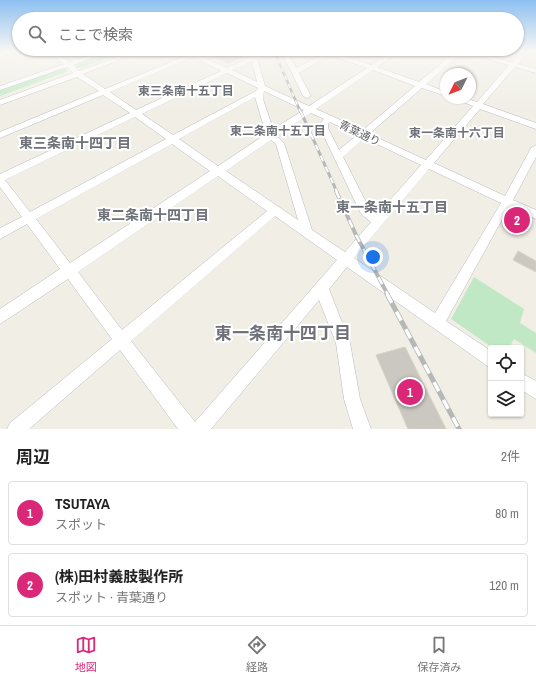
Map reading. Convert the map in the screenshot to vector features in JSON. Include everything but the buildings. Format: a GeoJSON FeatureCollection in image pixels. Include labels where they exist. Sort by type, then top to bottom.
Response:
{"type":"FeatureCollection","features":[{"type":"Feature","properties":{"kind":"street"},"geometry":{"type":"LineString","coordinates":[[0,88],[51,71]]}},
{"type":"Feature","properties":{"kind":"street"},"geometry":{"type":"LineString","coordinates":[[0,103],[81,71]]}},
{"type":"Feature","properties":{"kind":"street"},"geometry":{"type":"LineString","coordinates":[[0,99],[82,71]]}},
{"type":"Feature","properties":{"kind":"street"},"geometry":{"type":"LineString","coordinates":[[0,135],[154,71]]}},
{"type":"Feature","properties":{"kind":"street"},"geometry":{"type":"LineString","coordinates":[[189,429],[28,219],[0,179],[227,71]]}},
{"type":"Feature","properties":{"kind":"street","name":"青葉通り"},"geometry":{"type":"LineString","coordinates":[[227,71],[261,90],[310,109],[536,215]]}},
{"type":"Feature","properties":{"kind":"street"},"geometry":{"type":"LineString","coordinates":[[256,71],[261,90],[259,99],[271,135],[280,143],[308,234]]}},
{"type":"Feature","properties":{"kind":"street"},"geometry":{"type":"LineString","coordinates":[[0,317],[217,170],[367,71]]}},
{"type":"Feature","properties":{"kind":"street"},"geometry":{"type":"LineString","coordinates":[[381,71],[440,92]]}},
{"type":"Feature","properties":{"kind":"street"},"geometry":{"type":"LineString","coordinates":[[338,156],[437,71]]}},
{"type":"Feature","properties":{"kind":"street"},"geometry":{"type":"LineString","coordinates":[[200,429],[509,71]]}},
{"type":"Feature","properties":{"kind":"street"},"geometry":{"type":"LineString","coordinates":[[295,72],[307,96]]}},
{"type":"Feature","properties":{"kind":"street"},"geometry":{"type":"LineString","coordinates":[[76,73],[488,358]]}},
{"type":"Feature","properties":{"kind":"street"},"geometry":{"type":"LineString","coordinates":[[0,234],[173,140],[261,90]]}},
{"type":"Feature","properties":{"kind":"street"},"geometry":{"type":"LineString","coordinates":[[475,104],[536,126]]}},
{"type":"Feature","properties":{"kind":"street"},"geometry":{"type":"LineString","coordinates":[[330,119],[324,123],[324,128],[365,211],[378,222]]}},
{"type":"Feature","properties":{"kind":"street"},"geometry":{"type":"LineString","coordinates":[[437,323],[507,202],[536,148]]}},
{"type":"Feature","properties":{"kind":"street"},"geometry":{"type":"LineString","coordinates":[[16,429],[274,210]]}},
{"type":"Feature","properties":{"kind":"street"},"geometry":{"type":"LineString","coordinates":[[321,287],[343,343],[352,399],[362,429]]}},
{"type":"Feature","properties":{"kind":"street"},"geometry":{"type":"LineString","coordinates":[[524,383],[536,391]]}},
{"type":"Feature","properties":{"kind":"green space"},"geometry":{"type":"Polygon","coordinates":[[[53,71],[68,71],[0,96],[0,90],[53,71]]]}},
{"type":"Feature","properties":{"kind":"green space"},"geometry":{"type":"Polygon","coordinates":[[[474,277],[524,309],[520,323],[536,333],[536,353],[514,339],[511,345],[489,345],[451,319],[474,277]]]}},
{"type":"Feature","properties":{"kind":"railway"},"geometry":{"type":"LineString","coordinates":[[283,71],[301,113]]}},
{"type":"Feature","properties":{"kind":"railway"},"geometry":{"type":"LineString","coordinates":[[301,112],[337,192]]}},
{"type":"Feature","properties":{"kind":"railway"},"geometry":{"type":"LineString","coordinates":[[336,191],[356,235],[388,295]]}},
{"type":"Feature","properties":{"kind":"railway"},"geometry":{"type":"LineString","coordinates":[[387,294],[459,429]]}},
{"type":"Feature","properties":{"kind":"place","name":"(株)田村義肢製作所"},"geometry":{"type":"Point","coordinates":[517,220]}},
{"type":"Feature","properties":{"kind":"place","name":"TSUTAYA"},"geometry":{"type":"Point","coordinates":[410,392]}},
{"type":"Feature","properties":{"kind":"district","name":"東三条南十五丁目"},"geometry":{"type":"Point","coordinates":[186,91]}},
{"type":"Feature","properties":{"kind":"district","name":"東二条南十五丁目"},"geometry":{"type":"Point","coordinates":[278,131]}},
{"type":"Feature","properties":{"kind":"district","name":"東一条南十六丁目"},"geometry":{"type":"Point","coordinates":[457,133]}},
{"type":"Feature","properties":{"kind":"district","name":"東三条南十四丁目"},"geometry":{"type":"Point","coordinates":[75,143]}},
{"type":"Feature","properties":{"kind":"district","name":"東一条南十五丁目"},"geometry":{"type":"Point","coordinates":[392,207]}},
{"type":"Feature","properties":{"kind":"district","name":"東二条南十四丁目"},"geometry":{"type":"Point","coordinates":[153,215]}},
{"type":"Feature","properties":{"kind":"district","name":"東一条南十四丁目"},"geometry":{"type":"Point","coordinates":[283,332]}}]}
